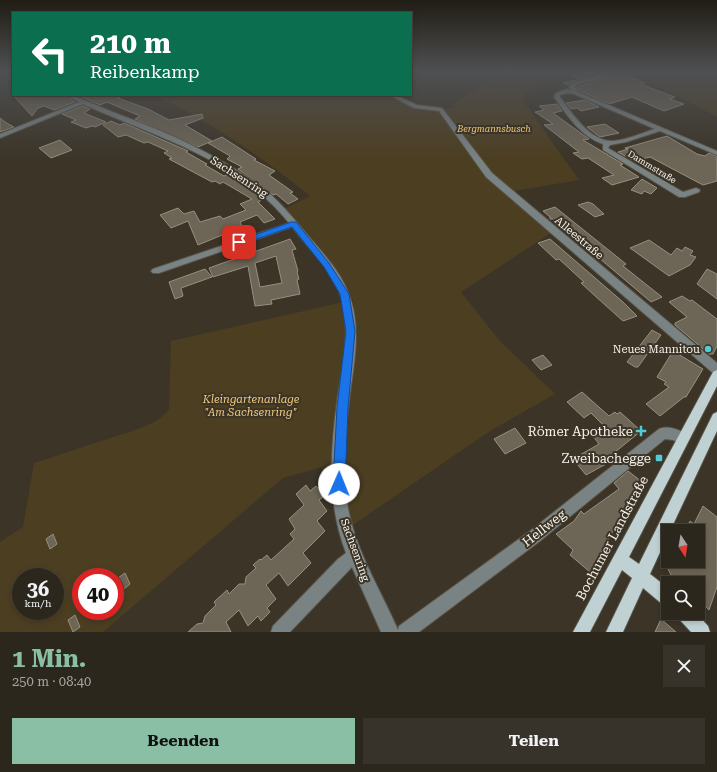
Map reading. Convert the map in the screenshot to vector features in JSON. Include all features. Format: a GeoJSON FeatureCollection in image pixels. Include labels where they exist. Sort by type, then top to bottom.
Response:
{"type":"FeatureCollection","features":[{"type":"Feature","properties":{"kind":"main road","name":"Bochumer Landstraße"},"geometry":{"type":"LineString","coordinates":[[581,632],[717,375]]}},
{"type":"Feature","properties":{"kind":"main road"},"geometry":{"type":"LineString","coordinates":[[614,632],[717,418]]}},
{"type":"Feature","properties":{"kind":"main road"},"geometry":{"type":"LineString","coordinates":[[620,559],[642,575],[661,592]]}},
{"type":"Feature","properties":{"kind":"main road"},"geometry":{"type":"LineString","coordinates":[[691,620],[702,632]]}},
{"type":"Feature","properties":{"kind":"street","name":"Sachsenring"},"geometry":{"type":"LineString","coordinates":[[80,100],[169,137],[204,156],[266,194],[294,224],[338,282],[346,299],[349,310],[351,331],[342,408],[339,494],[346,530],[355,555],[390,632]]}},
{"type":"Feature","properties":{"kind":"street","name":"Alleestraße"},"geometry":{"type":"LineString","coordinates":[[402,100],[416,108],[440,109],[489,175],[659,322],[717,370]]}},
{"type":"Feature","properties":{"kind":"street","name":"Dammstraße"},"geometry":{"type":"LineString","coordinates":[[560,100],[578,125],[607,143],[660,129]]}},
{"type":"Feature","properties":{"kind":"street"},"geometry":{"type":"LineString","coordinates":[[593,100],[717,153]]}},
{"type":"Feature","properties":{"kind":"street"},"geometry":{"type":"LineString","coordinates":[[0,136],[83,102]]}},
{"type":"Feature","properties":{"kind":"street","name":"Dammstraße"},"geometry":{"type":"LineString","coordinates":[[607,143],[605,149],[682,195],[696,190]]}},
{"type":"Feature","properties":{"kind":"street"},"geometry":{"type":"LineString","coordinates":[[156,272],[294,224]]}},
{"type":"Feature","properties":{"kind":"street","name":"Hellweg"},"geometry":{"type":"LineString","coordinates":[[405,632],[535,536],[663,433],[674,434],[683,438]]}},
{"type":"Feature","properties":{"kind":"street"},"geometry":{"type":"LineString","coordinates":[[279,632],[343,564],[355,555]]}},
{"type":"Feature","properties":{"kind":"green space"},"geometry":{"type":"Polygon","coordinates":[[[166,100],[404,100],[412,105],[446,109],[453,107],[458,100],[523,100],[579,180],[508,192],[551,233],[461,292],[499,340],[555,394],[490,431],[347,529],[337,463],[283,478],[124,614],[124,568],[72,568],[72,620],[117,620],[103,632],[0,632],[0,542],[23,527],[34,463],[141,428],[160,418],[169,409],[171,341],[348,301],[352,317],[354,307],[353,300],[348,299],[284,209],[310,196],[274,168],[235,141],[195,116],[166,100]]]}},
{"type":"Feature","properties":{"kind":"green space"},"geometry":{"type":"Polygon","coordinates":[[[686,100],[717,100],[717,117],[686,100]]]}},
{"type":"Feature","properties":{"kind":"building"},"geometry":{"type":"Polygon","coordinates":[[[18,100],[73,100],[75,102],[54,110],[44,106],[38,108],[32,116],[18,100]]]}},
{"type":"Feature","properties":{"kind":"building"},"geometry":{"type":"Polygon","coordinates":[[[90,100],[125,100],[148,109],[169,120],[202,114],[203,118],[185,125],[212,141],[198,147],[135,119],[140,116],[107,102],[100,105],[90,100]]]}},
{"type":"Feature","properties":{"kind":"building"},"geometry":{"type":"Polygon","coordinates":[[[586,100],[599,107],[581,111],[577,108],[571,109],[566,103],[586,100]]]}},
{"type":"Feature","properties":{"kind":"building"},"geometry":{"type":"Polygon","coordinates":[[[601,100],[621,100],[609,104],[601,100]]]}},
{"type":"Feature","properties":{"kind":"building"},"geometry":{"type":"Polygon","coordinates":[[[640,100],[674,100],[684,104],[664,111],[640,100]]]}},
{"type":"Feature","properties":{"kind":"building"},"geometry":{"type":"Polygon","coordinates":[[[557,104],[562,111],[553,113],[589,139],[583,140],[623,164],[620,165],[639,177],[612,185],[602,178],[614,175],[588,158],[582,159],[573,153],[579,152],[544,125],[553,124],[535,112],[544,110],[539,106],[557,104]]]}},
{"type":"Feature","properties":{"kind":"building"},"geometry":{"type":"Polygon","coordinates":[[[83,106],[90,109],[84,113],[106,122],[95,127],[92,126],[86,128],[71,122],[76,120],[62,114],[83,106]]]}},
{"type":"Feature","properties":{"kind":"building"},"geometry":{"type":"Polygon","coordinates":[[[0,118],[5,122],[14,127],[0,132],[0,118]]]}},
{"type":"Feature","properties":{"kind":"building"},"geometry":{"type":"Polygon","coordinates":[[[111,121],[120,125],[124,123],[188,151],[186,152],[224,176],[230,174],[264,199],[258,202],[275,219],[264,223],[257,215],[240,222],[242,226],[238,228],[240,231],[229,235],[227,233],[198,245],[188,221],[171,228],[160,215],[178,208],[184,214],[194,211],[200,222],[220,216],[223,219],[246,210],[240,204],[252,199],[223,182],[220,184],[215,181],[212,182],[169,159],[172,158],[164,153],[168,151],[148,142],[144,143],[126,135],[118,137],[103,125],[111,121]]]}},
{"type":"Feature","properties":{"kind":"building"},"geometry":{"type":"Polygon","coordinates":[[[605,124],[619,133],[600,137],[587,127],[605,124]]]}},
{"type":"Feature","properties":{"kind":"building"},"geometry":{"type":"Polygon","coordinates":[[[667,136],[697,154],[705,156],[709,153],[717,156],[717,181],[703,185],[650,157],[634,161],[618,152],[628,149],[625,148],[667,136]]]}},
{"type":"Feature","properties":{"kind":"building"},"geometry":{"type":"Polygon","coordinates":[[[222,137],[256,159],[254,160],[275,171],[269,175],[293,192],[290,193],[298,199],[288,204],[276,194],[273,195],[238,169],[242,167],[227,159],[230,156],[208,143],[222,137]]]}},
{"type":"Feature","properties":{"kind":"building"},"geometry":{"type":"Polygon","coordinates":[[[60,140],[72,150],[51,158],[39,148],[60,140]]]}},
{"type":"Feature","properties":{"kind":"building"},"geometry":{"type":"Polygon","coordinates":[[[642,179],[657,188],[651,194],[644,191],[642,194],[631,190],[642,179]]]}},
{"type":"Feature","properties":{"kind":"building"},"geometry":{"type":"Polygon","coordinates":[[[588,202],[593,204],[604,214],[595,217],[578,205],[588,202]]]}},
{"type":"Feature","properties":{"kind":"building"},"geometry":{"type":"Polygon","coordinates":[[[555,207],[626,264],[623,266],[662,297],[651,302],[553,219],[550,219],[550,217],[543,211],[555,207]]]}},
{"type":"Feature","properties":{"kind":"building"},"geometry":{"type":"Polygon","coordinates":[[[290,239],[296,249],[292,250],[298,271],[299,279],[297,280],[300,294],[271,300],[272,304],[255,306],[248,266],[213,277],[209,268],[290,239]],[[276,256],[255,263],[260,287],[282,283],[276,256]]]}},
{"type":"Feature","properties":{"kind":"building"},"geometry":{"type":"Polygon","coordinates":[[[550,239],[623,302],[637,316],[623,321],[581,283],[584,282],[559,259],[556,260],[538,243],[550,239]]]}},
{"type":"Feature","properties":{"kind":"building"},"geometry":{"type":"Polygon","coordinates":[[[649,240],[671,255],[677,248],[682,251],[685,247],[693,251],[690,255],[696,257],[690,265],[669,276],[630,248],[649,240]]]}},
{"type":"Feature","properties":{"kind":"building"},"geometry":{"type":"Polygon","coordinates":[[[205,269],[212,277],[181,288],[183,296],[175,299],[169,282],[205,269]]]}},
{"type":"Feature","properties":{"kind":"building"},"geometry":{"type":"Polygon","coordinates":[[[707,269],[717,274],[717,299],[697,284],[707,269]]]}},
{"type":"Feature","properties":{"kind":"building"},"geometry":{"type":"Polygon","coordinates":[[[682,296],[690,301],[692,300],[717,319],[717,346],[713,354],[709,354],[675,325],[675,323],[687,317],[669,302],[682,296]]]}},
{"type":"Feature","properties":{"kind":"building"},"geometry":{"type":"Polygon","coordinates":[[[652,330],[661,335],[638,367],[635,367],[627,362],[652,330]]]}},
{"type":"Feature","properties":{"kind":"building"},"geometry":{"type":"Polygon","coordinates":[[[673,351],[703,369],[686,397],[660,416],[646,404],[669,387],[664,384],[666,382],[657,377],[673,351]]]}},
{"type":"Feature","properties":{"kind":"building"},"geometry":{"type":"Polygon","coordinates":[[[543,355],[552,365],[541,370],[532,360],[543,355]]]}},
{"type":"Feature","properties":{"kind":"building"},"geometry":{"type":"Polygon","coordinates":[[[582,392],[609,416],[615,412],[617,414],[620,412],[641,431],[604,461],[606,464],[586,475],[573,459],[599,444],[593,436],[605,427],[591,413],[584,418],[567,402],[582,392]]]}},
{"type":"Feature","properties":{"kind":"building"},"geometry":{"type":"Polygon","coordinates":[[[515,428],[526,443],[505,454],[494,439],[515,428]]]}},
{"type":"Feature","properties":{"kind":"building"},"geometry":{"type":"Polygon","coordinates":[[[628,471],[641,481],[590,572],[570,555],[573,550],[556,534],[574,521],[581,511],[584,514],[619,489],[614,483],[628,471]]]}},
{"type":"Feature","properties":{"kind":"building"},"geometry":{"type":"Polygon","coordinates":[[[306,485],[310,491],[316,486],[324,496],[319,500],[327,511],[317,521],[325,531],[303,553],[311,563],[288,586],[279,573],[266,585],[276,599],[267,608],[270,612],[261,621],[258,616],[248,626],[239,610],[226,622],[231,632],[188,632],[197,624],[203,623],[205,616],[216,605],[214,602],[227,590],[229,594],[239,584],[245,584],[246,577],[256,568],[253,565],[267,555],[271,560],[294,539],[290,534],[295,529],[289,519],[304,505],[296,494],[306,485]]]}},
{"type":"Feature","properties":{"kind":"building"},"geometry":{"type":"Polygon","coordinates":[[[703,506],[717,517],[717,587],[709,610],[705,606],[705,576],[672,576],[668,569],[705,568],[705,524],[694,524],[703,506]]]}},
{"type":"Feature","properties":{"kind":"building"},"geometry":{"type":"Polygon","coordinates":[[[53,534],[57,544],[50,549],[46,539],[53,534]]]}},
{"type":"Feature","properties":{"kind":"building"},"geometry":{"type":"Polygon","coordinates":[[[125,573],[130,584],[124,589],[125,573]]]}},
{"type":"Feature","properties":{"kind":"building"},"geometry":{"type":"Polygon","coordinates":[[[72,617],[72,620],[77,620],[80,627],[73,632],[68,620],[72,617]]]}},
{"type":"Feature","properties":{"kind":"building"},"geometry":{"type":"Polygon","coordinates":[[[661,619],[676,632],[655,632],[661,619]]]}},
{"type":"Feature","properties":{"kind":"place","name":"Neues Mannitou"},"geometry":{"type":"Point","coordinates":[708,349]}},
{"type":"Feature","properties":{"kind":"place","name":"Römer Apotheke"},"geometry":{"type":"Point","coordinates":[641,431]}},
{"type":"Feature","properties":{"kind":"place","name":"Zweibachegge"},"geometry":{"type":"Point","coordinates":[659,458]}},
{"type":"Feature","properties":{"kind":"route"},"geometry":{"type":"LineString","coordinates":[[239,242],[294,224],[326,265],[338,282],[344,294],[349,310],[351,331],[342,408],[339,484]]}},
{"type":"Feature","properties":{"kind":"park label","name":"Bergmannsbusch"},"geometry":{"type":"Point","coordinates":[494,129]}},
{"type":"Feature","properties":{"kind":"park label","name":"Kleingartenanlage \"Am Sachsenring\""},"geometry":{"type":"Point","coordinates":[251,405]}}]}
